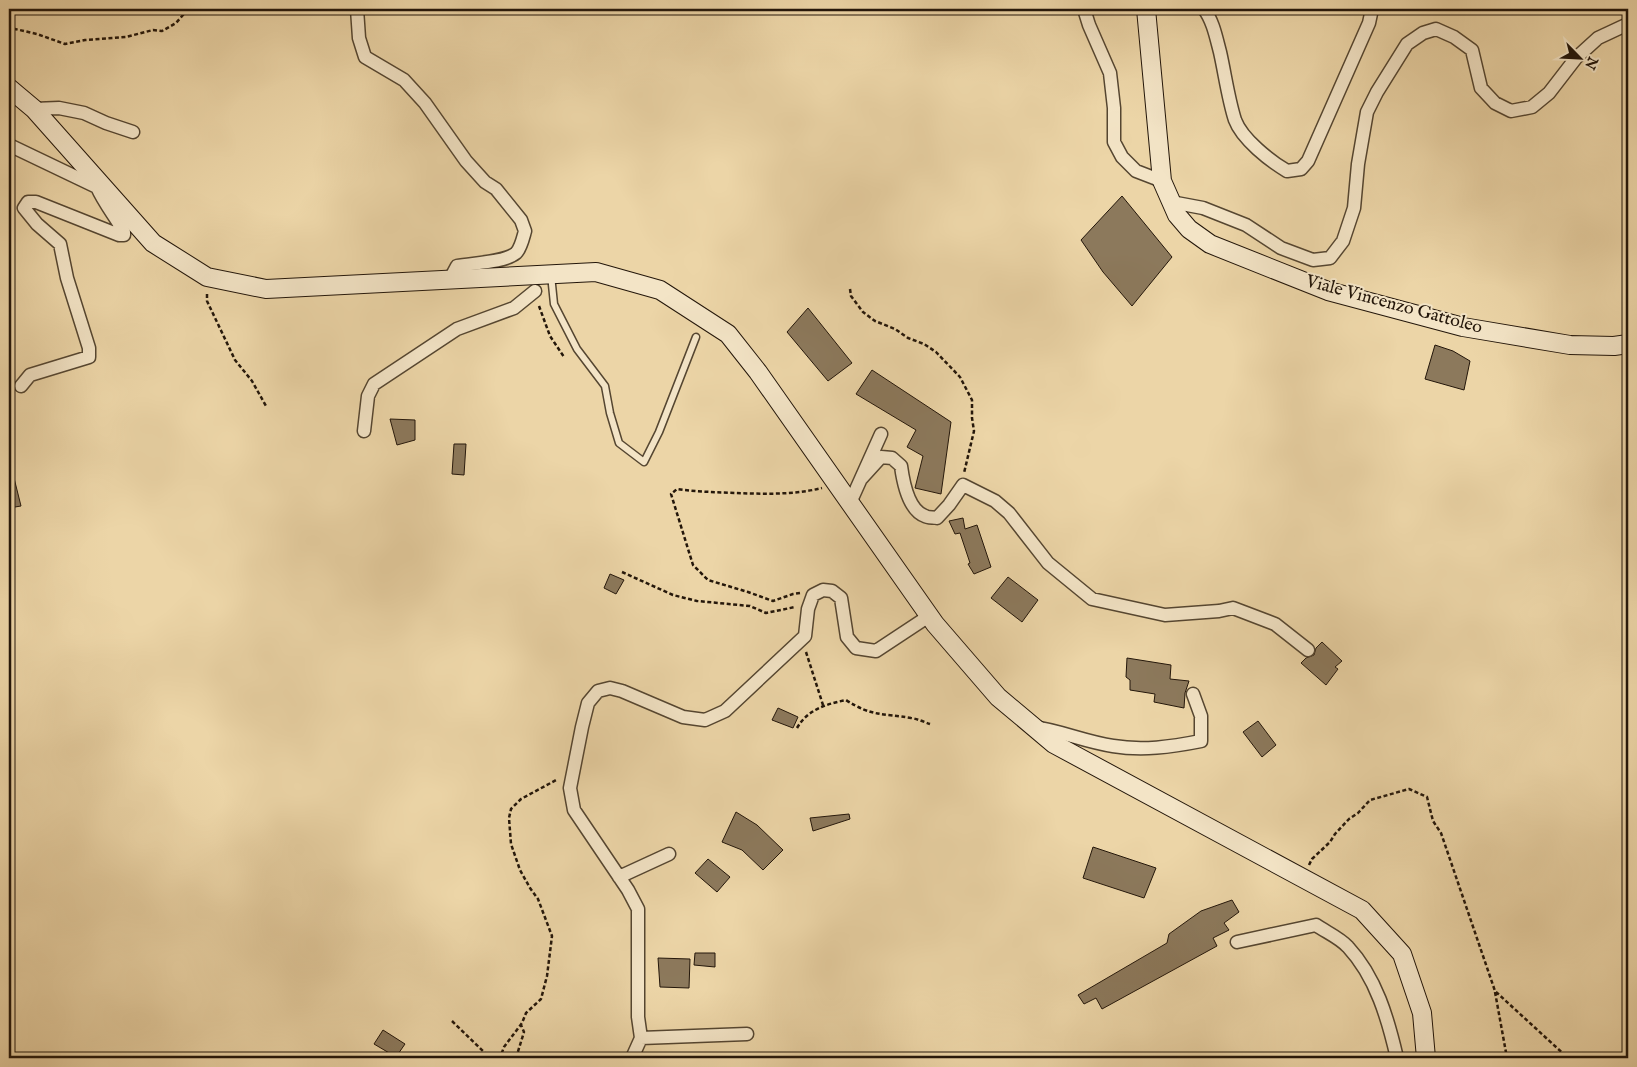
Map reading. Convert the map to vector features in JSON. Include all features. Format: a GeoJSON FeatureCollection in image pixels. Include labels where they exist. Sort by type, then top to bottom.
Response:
{"type":"FeatureCollection","features":[{"type":"Feature","properties":{"kind":"main road","name":"Viale Vincenzo Gattoleo"},"geometry":{"type":"LineString","coordinates":[[1146,9],[1162,181],[1177,215],[1189,229],[1210,244],[1328,291],[1463,327],[1570,345],[1614,346],[1628,344]]}},
{"type":"Feature","properties":{"kind":"main road"},"geometry":{"type":"LineString","coordinates":[[9,88],[34,109],[102,189],[153,243],[207,277],[266,289],[596,272],[660,290],[728,334],[758,372],[929,616],[998,696],[1054,744],[1362,910],[1402,954],[1422,1013],[1426,1058]]}},
{"type":"Feature","properties":{"kind":"street"},"geometry":{"type":"LineString","coordinates":[[357,9],[359,38],[365,57],[404,80],[425,102],[466,162],[485,182],[496,189],[521,220],[525,231],[517,252],[491,262],[457,266],[450,279]]}},
{"type":"Feature","properties":{"kind":"street"},"geometry":{"type":"LineString","coordinates":[[1084,9],[1110,73],[1114,108],[1114,142],[1122,158],[1136,171],[1162,181]]}},
{"type":"Feature","properties":{"kind":"street"},"geometry":{"type":"LineString","coordinates":[[1204,9],[1210,16],[1216,35],[1236,122],[1271,162],[1287,171],[1300,169],[1308,161],[1370,23],[1372,9]]}},
{"type":"Feature","properties":{"kind":"street"},"geometry":{"type":"LineString","coordinates":[[1171,202],[1203,208],[1246,225],[1281,248],[1313,260],[1330,258],[1343,241],[1354,208],[1366,112],[1407,44],[1423,33],[1436,29],[1454,37],[1472,50],[1481,88],[1495,103],[1511,111],[1532,107],[1549,93],[1576,58],[1598,38],[1628,24]]}},
{"type":"Feature","properties":{"kind":"street"},"geometry":{"type":"LineString","coordinates":[[34,109],[59,108],[84,113],[132,132]]}},
{"type":"Feature","properties":{"kind":"street"},"geometry":{"type":"LineString","coordinates":[[9,145],[102,189],[102,200],[112,210],[124,232],[124,235],[119,235],[36,202],[28,202],[24,208],[37,224],[60,244],[67,278],[89,348],[89,357],[30,374],[21,386]]}},
{"type":"Feature","properties":{"kind":"street"},"geometry":{"type":"LineString","coordinates":[[364,431],[368,396],[374,384],[457,329],[514,308],[535,291]]}},
{"type":"Feature","properties":{"kind":"street"},"geometry":{"type":"LineString","coordinates":[[850,503],[881,434]]}},
{"type":"Feature","properties":{"kind":"street"},"geometry":{"type":"LineString","coordinates":[[861,479],[881,457],[892,458],[901,466],[903,479],[913,506],[925,516],[938,518],[950,505],[963,485],[995,501],[1009,513],[1048,563],[1092,599],[1165,615],[1219,611],[1233,608],[1275,624],[1308,650]]}},
{"type":"Feature","properties":{"kind":"street"},"geometry":{"type":"LineString","coordinates":[[632,1058],[641,1038],[638,1008],[638,909],[574,810],[570,788],[588,703],[598,691],[610,688],[622,691],[683,717],[705,720],[725,711],[805,636],[808,609],[817,593],[832,591],[841,598],[847,637],[856,648],[876,651],[929,616]]}},
{"type":"Feature","properties":{"kind":"street"},"geometry":{"type":"LineString","coordinates":[[1034,727],[1113,746],[1155,748],[1177,746],[1201,741],[1201,716],[1193,694]]}},
{"type":"Feature","properties":{"kind":"street"},"geometry":{"type":"LineString","coordinates":[[619,877],[669,854]]}},
{"type":"Feature","properties":{"kind":"street"},"geometry":{"type":"LineString","coordinates":[[1237,942],[1316,925],[1347,945],[1363,966],[1379,996],[1398,1058]]}},
{"type":"Feature","properties":{"kind":"street"},"geometry":{"type":"LineString","coordinates":[[641,1038],[747,1034]]}},
{"type":"Feature","properties":{"kind":"lane"},"geometry":{"type":"LineString","coordinates":[[550,274],[554,304],[578,349],[605,386],[610,413],[620,443],[644,462],[659,432],[696,337]]}},
{"type":"Feature","properties":{"kind":"path"},"geometry":{"type":"LineString","coordinates":[[9,34],[15,29],[21,30],[66,44],[85,40],[126,37],[153,30],[162,31],[176,23],[186,9]]}},
{"type":"Feature","properties":{"kind":"path"},"geometry":{"type":"LineString","coordinates":[[207,277],[207,301],[220,331],[235,360],[252,381],[266,406]]}},
{"type":"Feature","properties":{"kind":"path"},"geometry":{"type":"LineString","coordinates":[[850,290],[851,296],[863,312],[875,321],[895,329],[936,352],[966,386],[972,400],[974,431],[963,485]]}},
{"type":"Feature","properties":{"kind":"path"},"geometry":{"type":"LineString","coordinates":[[535,291],[550,336],[564,357]]}},
{"type":"Feature","properties":{"kind":"path"},"geometry":{"type":"LineString","coordinates":[[817,593],[793,594],[773,602],[708,580],[693,565],[671,494],[677,488],[691,491],[763,494],[807,492],[837,484]]}},
{"type":"Feature","properties":{"kind":"path"},"geometry":{"type":"LineString","coordinates":[[622,572],[673,595],[697,601],[750,606],[766,613],[784,611],[800,606],[817,593]]}},
{"type":"Feature","properties":{"kind":"path"},"geometry":{"type":"LineString","coordinates":[[802,639],[823,705]]}},
{"type":"Feature","properties":{"kind":"path"},"geometry":{"type":"LineString","coordinates":[[797,728],[801,722],[823,705],[846,700],[855,706],[880,715],[912,718],[930,724]]}},
{"type":"Feature","properties":{"kind":"path"},"geometry":{"type":"LineString","coordinates":[[452,1021],[488,1056],[501,1055],[504,1047],[521,1025],[526,1013],[541,999],[547,976],[552,936],[538,898],[520,870],[511,844],[509,818],[512,809],[521,799],[573,772]]}},
{"type":"Feature","properties":{"kind":"path"},"geometry":{"type":"LineString","coordinates":[[1302,877],[1312,859],[1330,842],[1349,819],[1358,814],[1370,800],[1409,789],[1427,797],[1433,821],[1441,833],[1495,991],[1508,1058]]}},
{"type":"Feature","properties":{"kind":"path"},"geometry":{"type":"LineString","coordinates":[[1495,991],[1568,1058]]}},
{"type":"Feature","properties":{"kind":"path"},"geometry":{"type":"LineString","coordinates":[[516,1058],[524,1032],[521,1025]]}},
{"type":"Feature","properties":{"kind":"building"},"geometry":{"type":"Polygon","coordinates":[[[1122,196],[1172,257],[1132,306],[1103,272],[1081,240],[1122,196]]]}},
{"type":"Feature","properties":{"kind":"building"},"geometry":{"type":"Polygon","coordinates":[[[808,308],[852,363],[828,381],[787,332],[808,308]]]}},
{"type":"Feature","properties":{"kind":"building"},"geometry":{"type":"Polygon","coordinates":[[[1435,345],[1453,351],[1470,361],[1464,390],[1425,379],[1435,345]]]}},
{"type":"Feature","properties":{"kind":"building"},"geometry":{"type":"Polygon","coordinates":[[[872,370],[951,422],[941,494],[915,488],[923,456],[907,447],[916,430],[856,394],[872,370]]]}},
{"type":"Feature","properties":{"kind":"building"},"geometry":{"type":"Polygon","coordinates":[[[390,419],[415,420],[415,440],[397,445],[390,419]]]}},
{"type":"Feature","properties":{"kind":"building"},"geometry":{"type":"Polygon","coordinates":[[[454,444],[466,444],[464,475],[452,474],[454,444]]]}},
{"type":"Feature","properties":{"kind":"building"},"geometry":{"type":"Polygon","coordinates":[[[9,474],[13,474],[21,506],[9,508],[9,474]]]}},
{"type":"Feature","properties":{"kind":"building"},"geometry":{"type":"Polygon","coordinates":[[[963,518],[965,529],[977,525],[991,567],[974,574],[968,564],[970,563],[960,533],[955,534],[949,521],[963,518]]]}},
{"type":"Feature","properties":{"kind":"building"},"geometry":{"type":"Polygon","coordinates":[[[610,574],[624,580],[616,594],[604,588],[610,574]]]}},
{"type":"Feature","properties":{"kind":"building"},"geometry":{"type":"Polygon","coordinates":[[[1008,577],[1038,600],[1022,622],[991,598],[1008,577]]]}},
{"type":"Feature","properties":{"kind":"building"},"geometry":{"type":"Polygon","coordinates":[[[1322,642],[1342,661],[1335,667],[1338,669],[1326,685],[1301,663],[1306,658],[1314,655],[1316,648],[1322,642]]]}},
{"type":"Feature","properties":{"kind":"building"},"geometry":{"type":"Polygon","coordinates":[[[1127,658],[1171,665],[1170,679],[1189,681],[1185,693],[1184,708],[1154,702],[1155,694],[1130,690],[1130,680],[1126,677],[1127,658]]]}},
{"type":"Feature","properties":{"kind":"building"},"geometry":{"type":"Polygon","coordinates":[[[778,708],[798,717],[793,728],[772,720],[778,708]]]}},
{"type":"Feature","properties":{"kind":"building"},"geometry":{"type":"Polygon","coordinates":[[[1258,721],[1276,745],[1262,757],[1243,732],[1258,721]]]}},
{"type":"Feature","properties":{"kind":"building"},"geometry":{"type":"Polygon","coordinates":[[[736,812],[757,825],[783,850],[763,870],[742,850],[722,842],[736,812]]]}},
{"type":"Feature","properties":{"kind":"building"},"geometry":{"type":"Polygon","coordinates":[[[849,814],[850,819],[813,831],[810,818],[849,814]]]}},
{"type":"Feature","properties":{"kind":"building"},"geometry":{"type":"Polygon","coordinates":[[[1093,847],[1156,868],[1144,898],[1083,878],[1093,847]]]}},
{"type":"Feature","properties":{"kind":"building"},"geometry":{"type":"Polygon","coordinates":[[[708,859],[730,877],[717,892],[695,873],[708,859]]]}},
{"type":"Feature","properties":{"kind":"building"},"geometry":{"type":"Polygon","coordinates":[[[1232,900],[1239,912],[1224,923],[1229,930],[1213,938],[1217,946],[1102,1009],[1096,998],[1084,1004],[1078,995],[1167,943],[1169,934],[1201,911],[1232,900]]]}},
{"type":"Feature","properties":{"kind":"building"},"geometry":{"type":"Polygon","coordinates":[[[695,953],[715,953],[715,967],[694,965],[695,953]]]}},
{"type":"Feature","properties":{"kind":"building"},"geometry":{"type":"Polygon","coordinates":[[[658,958],[690,959],[689,988],[660,987],[658,958]]]}},
{"type":"Feature","properties":{"kind":"building"},"geometry":{"type":"Polygon","coordinates":[[[383,1030],[405,1044],[396,1057],[374,1044],[383,1030]]]}}]}
